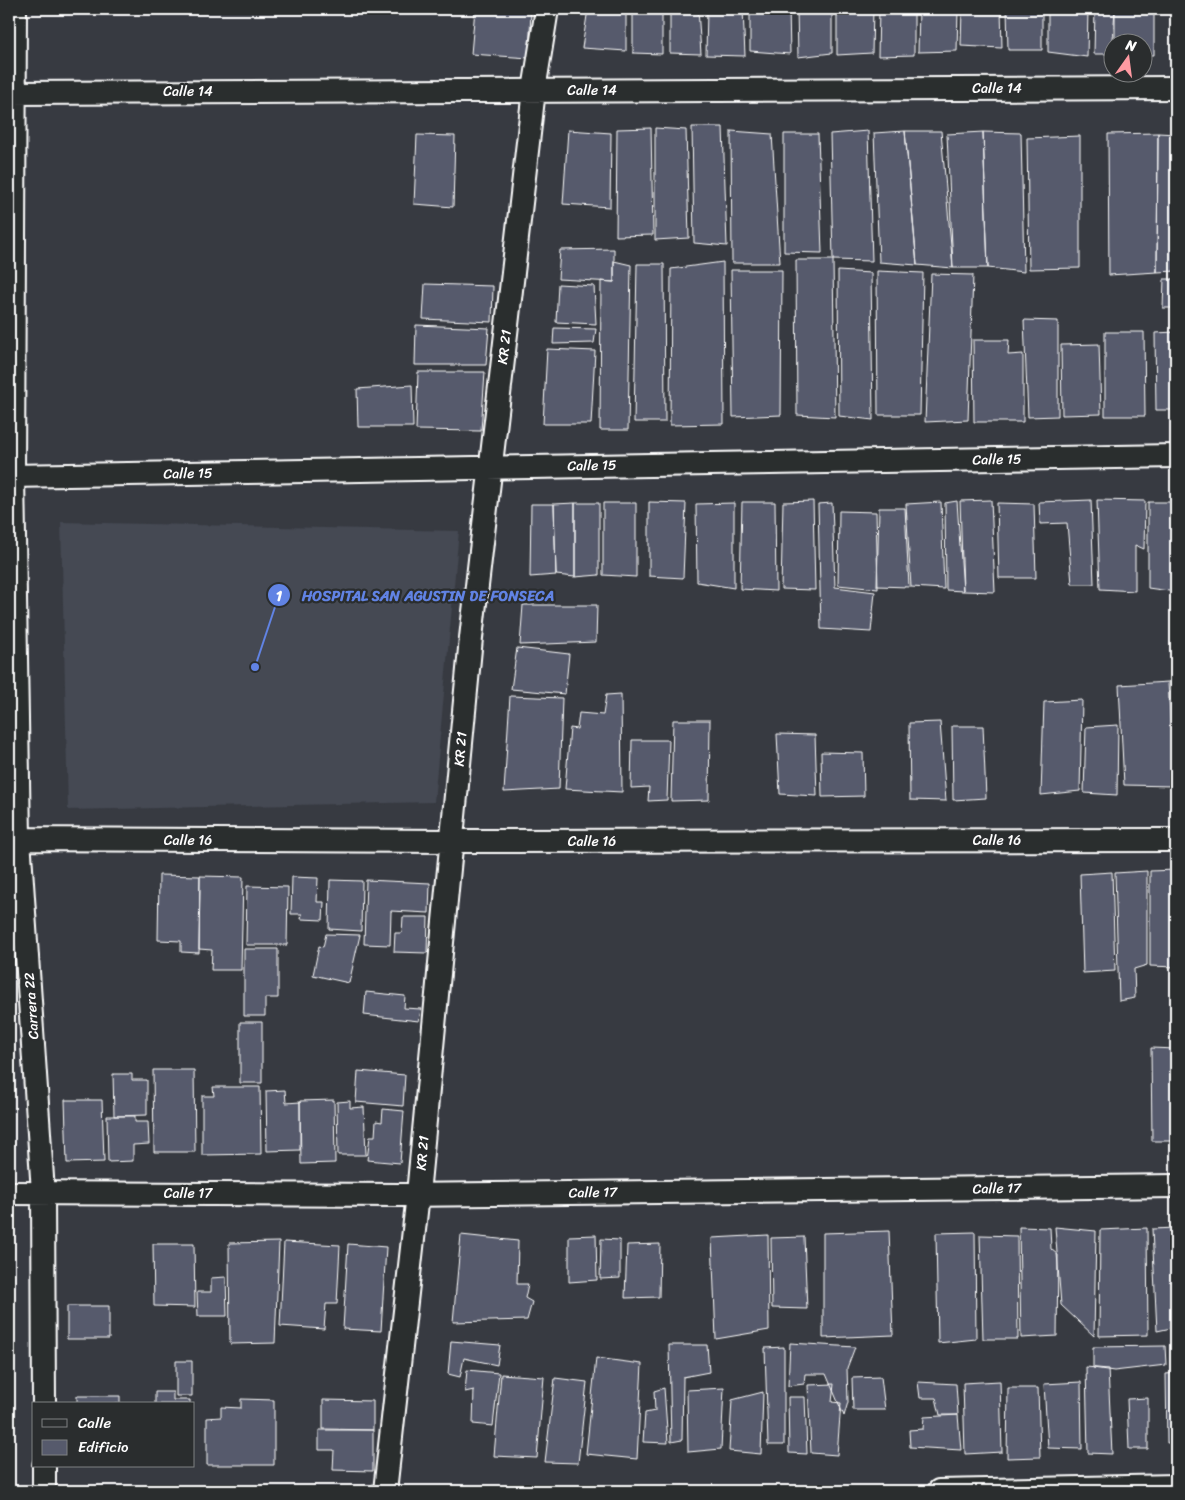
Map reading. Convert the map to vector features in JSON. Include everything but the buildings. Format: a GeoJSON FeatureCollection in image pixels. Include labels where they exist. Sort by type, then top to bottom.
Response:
{"type":"FeatureCollection","features":[{"type":"Feature","properties":{"kind":"street","name":"Carrera 22"},"geometry":{"type":"LineString","coordinates":[[15,9],[11,93],[11,476],[14,839],[43,1192],[44,1402]]}},
{"type":"Feature","properties":{"kind":"street","name":"KR 21"},"geometry":{"type":"LineString","coordinates":[[385,1491],[418,1194],[471,638],[534,90],[546,9]]}},
{"type":"Feature","properties":{"kind":"street","name":"Calle 14"},"geometry":{"type":"LineString","coordinates":[[11,93],[1176,88]]}},
{"type":"Feature","properties":{"kind":"street","name":"Calle 15"},"geometry":{"type":"LineString","coordinates":[[11,476],[1176,456]]}},
{"type":"Feature","properties":{"kind":"street","name":"Calle 16"},"geometry":{"type":"LineString","coordinates":[[14,839],[452,841],[1176,840]]}},
{"type":"Feature","properties":{"kind":"street","name":"Calle 17"},"geometry":{"type":"LineString","coordinates":[[9,1193],[418,1194],[1176,1186]]}},
{"type":"Feature","properties":{"kind":"street"},"geometry":{"type":"LineString","coordinates":[[44,1468],[44,1491]]}},
{"type":"Feature","properties":{"kind":"street"},"geometry":{"type":"LineString","coordinates":[[939,1491],[1176,1486]]}},
{"type":"Feature","properties":{"kind":"shaded area"},"geometry":{"type":"Polygon","coordinates":[[[61,522],[459,531],[434,802],[68,810],[61,522]]]}},
{"type":"Feature","properties":{"kind":"place","name":"HOSPITAL SAN AGUSTIN DE FONSECA"},"geometry":{"type":"Point","coordinates":[255,667]}}]}
